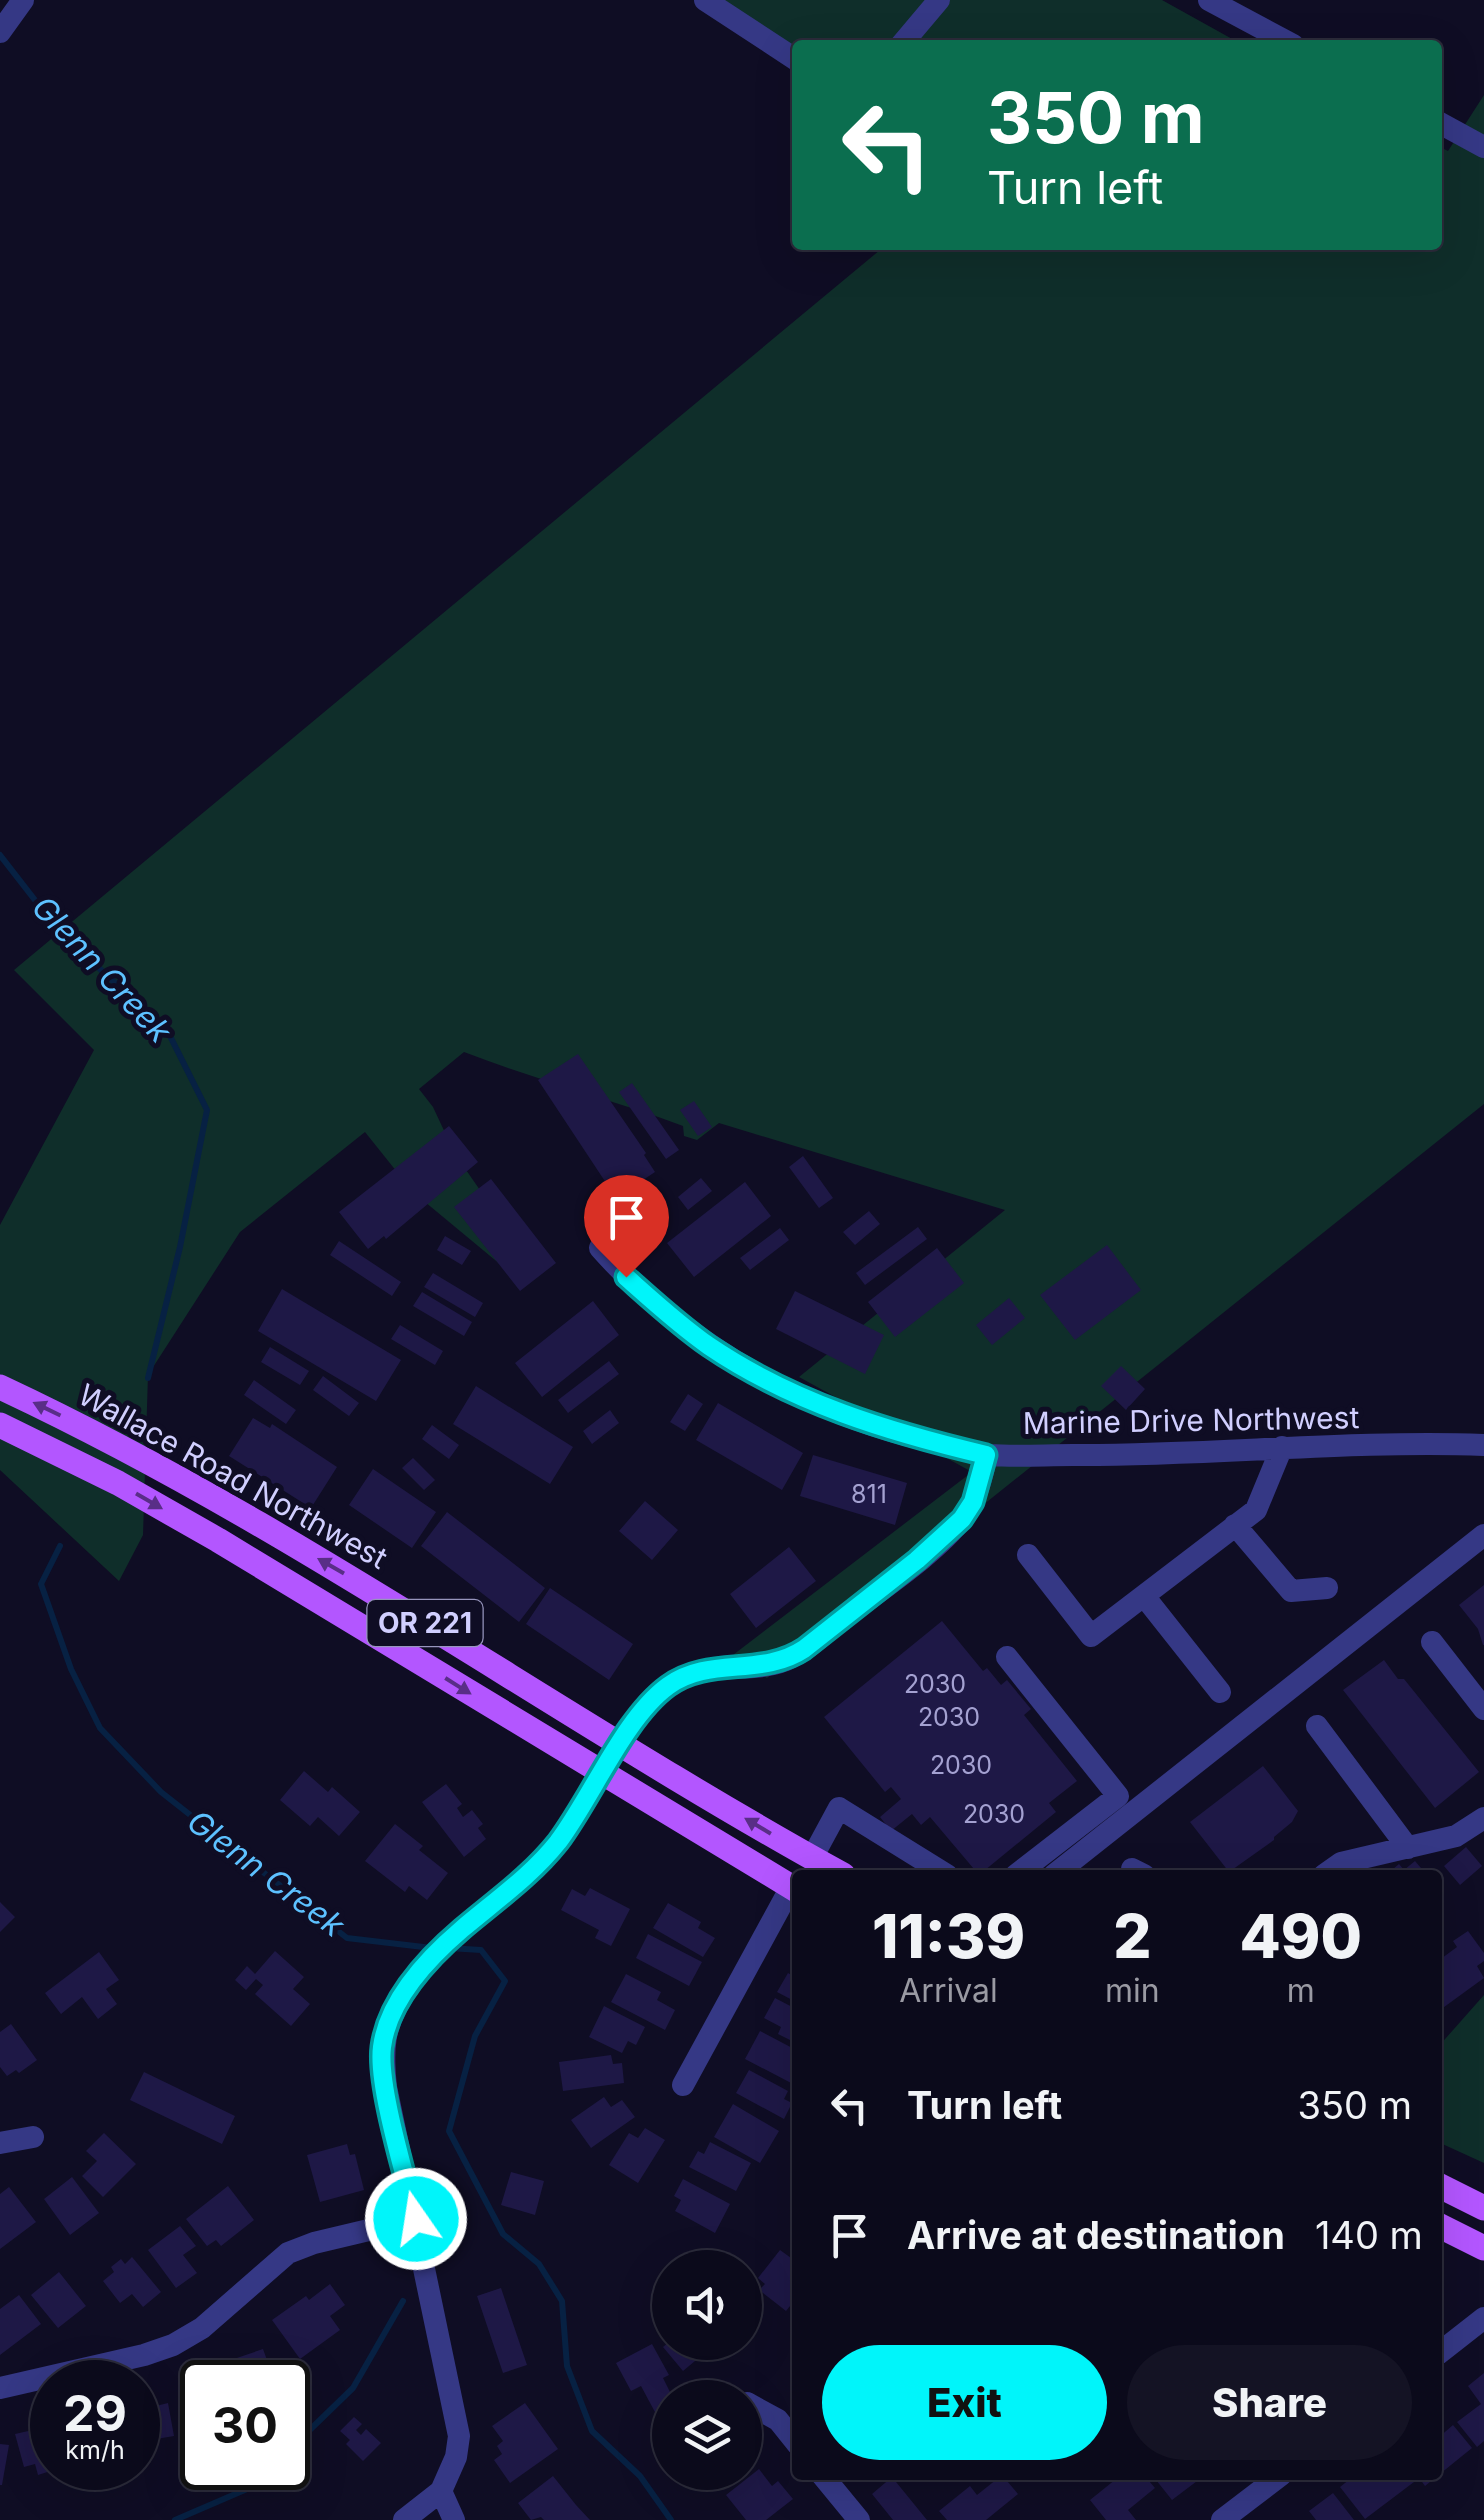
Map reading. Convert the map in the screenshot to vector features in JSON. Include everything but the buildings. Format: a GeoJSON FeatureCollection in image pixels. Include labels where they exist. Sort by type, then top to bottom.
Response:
{"type":"FeatureCollection","features":[{"type":"Feature","properties":{"kind":"main road","name":"Wallace Road Northwest"},"geometry":{"type":"LineString","coordinates":[[0,1387],[136,1453],[234,1509],[834,1870]]}},
{"type":"Feature","properties":{"kind":"main road","name":"Wallace Road Northwest"},"geometry":{"type":"LineString","coordinates":[[0,1425],[118,1483],[218,1540],[792,1888]]}},
{"type":"Feature","properties":{"kind":"main road"},"geometry":{"type":"LineString","coordinates":[[1442,2187],[1484,2208]]}},
{"type":"Feature","properties":{"kind":"main road"},"geometry":{"type":"LineString","coordinates":[[1442,2226],[1484,2248]]}},
{"type":"Feature","properties":{"kind":"street"},"geometry":{"type":"LineString","coordinates":[[0,32],[23,0]]}},
{"type":"Feature","properties":{"kind":"street"},"geometry":{"type":"LineString","coordinates":[[705,0],[792,57]]}},
{"type":"Feature","properties":{"kind":"street"},"geometry":{"type":"LineString","coordinates":[[905,40],[939,0]]}},
{"type":"Feature","properties":{"kind":"street"},"geometry":{"type":"LineString","coordinates":[[1209,0],[1284,40]]}},
{"type":"Feature","properties":{"kind":"street"},"geometry":{"type":"LineString","coordinates":[[1442,124],[1484,147]]}},
{"type":"Feature","properties":{"kind":"street","name":"Marine Drive Northwest"},"geometry":{"type":"LineString","coordinates":[[600,1248],[672,1318],[710,1347],[768,1380],[848,1417],[912,1438],[986,1455],[1164,1456],[1282,1448],[1484,1446]]}},
{"type":"Feature","properties":{"kind":"street"},"geometry":{"type":"LineString","coordinates":[[1028,1555],[1091,1636],[1256,1510],[1282,1448]]}},
{"type":"Feature","properties":{"kind":"street"},"geometry":{"type":"LineString","coordinates":[[404,2520],[441,2491],[456,2457],[459,2436],[386,2087],[382,2048],[399,2002],[458,1932],[550,1851],[575,1819],[619,1744],[666,1687],[709,1668],[767,1666],[788,1660],[861,1605],[962,1519],[973,1502],[986,1455]]}},
{"type":"Feature","properties":{"kind":"street"},"geometry":{"type":"LineString","coordinates":[[1234,1525],[1291,1591],[1327,1588]]}},
{"type":"Feature","properties":{"kind":"street"},"geometry":{"type":"LineString","coordinates":[[1060,1870],[1484,1535]]}},
{"type":"Feature","properties":{"kind":"street"},"geometry":{"type":"LineString","coordinates":[[1144,1596],[1220,1692]]}},
{"type":"Feature","properties":{"kind":"street"},"geometry":{"type":"LineString","coordinates":[[1432,1642],[1484,1709]]}},
{"type":"Feature","properties":{"kind":"street"},"geometry":{"type":"LineString","coordinates":[[1007,1657],[1118,1796],[1022,1870]]}},
{"type":"Feature","properties":{"kind":"street"},"geometry":{"type":"LineString","coordinates":[[1318,1726],[1408,1848]]}},
{"type":"Feature","properties":{"kind":"street"},"geometry":{"type":"LineString","coordinates":[[812,1858],[839,1808],[939,1870]]}},
{"type":"Feature","properties":{"kind":"street"},"geometry":{"type":"LineString","coordinates":[[1331,1870],[1341,1862],[1456,1836],[1484,1818]]}},
{"type":"Feature","properties":{"kind":"street"},"geometry":{"type":"LineString","coordinates":[[683,2085],[792,1893]]}},
{"type":"Feature","properties":{"kind":"street"},"geometry":{"type":"LineString","coordinates":[[0,2143],[33,2137]]}},
{"type":"Feature","properties":{"kind":"street"},"geometry":{"type":"LineString","coordinates":[[0,2388],[144,2356],[173,2345],[230,2306],[288,2253],[416,2219]]}},
{"type":"Feature","properties":{"kind":"street"},"geometry":{"type":"LineString","coordinates":[[1442,2351],[1484,2318]]}},
{"type":"Feature","properties":{"kind":"street"},"geometry":{"type":"LineString","coordinates":[[762,2411],[778,2420],[792,2438]]}},
{"type":"Feature","properties":{"kind":"street"},"geometry":{"type":"LineString","coordinates":[[826,2480],[859,2520]]}},
{"type":"Feature","properties":{"kind":"street"},"geometry":{"type":"LineString","coordinates":[[1222,2520],[1274,2480]]}},
{"type":"Feature","properties":{"kind":"street"},"geometry":{"type":"LineString","coordinates":[[441,2491],[454,2520]]}},
{"type":"Feature","properties":{"kind":"green space"},"geometry":{"type":"Polygon","coordinates":[[[709,0],[1162,0],[1234,40],[792,40],[792,67],[709,0]]]}},
{"type":"Feature","properties":{"kind":"green space"},"geometry":{"type":"Polygon","coordinates":[[[1484,95],[1484,1104],[767,1678],[729,1658],[972,1472],[799,1377],[1005,1210],[719,1123],[697,1140],[684,1136],[683,1126],[464,1052],[419,1089],[433,1107],[455,1154],[491,1206],[507,1270],[413,1192],[365,1132],[240,1232],[148,1375],[143,1535],[119,1581],[0,1470],[0,1225],[94,1050],[14,970],[880,250],[1442,250],[1442,148],[1448,151],[1484,95]]]}},
{"type":"Feature","properties":{"kind":"green space"},"geometry":{"type":"Polygon","coordinates":[[[1484,1995],[1484,2163],[1442,2144],[1442,2042],[1484,1995]]]}},
{"type":"Feature","properties":{"kind":"waterway","name":"Glenn Creek"},"geometry":{"type":"LineString","coordinates":[[0,855],[59,931],[168,1032],[207,1110],[180,1247],[148,1378]]}},
{"type":"Feature","properties":{"kind":"waterway","name":"Glenn Creek"},"geometry":{"type":"LineString","coordinates":[[60,1546],[41,1584],[71,1669],[100,1728],[161,1792],[347,1938],[432,1948]]}},
{"type":"Feature","properties":{"kind":"waterway","name":"Glenn Creek"},"geometry":{"type":"LineString","coordinates":[[449,1948],[481,1950],[505,1981],[475,2036],[449,2131],[503,2234],[539,2264],[562,2301],[567,2366],[592,2431],[640,2476],[671,2520]]}},
{"type":"Feature","properties":{"kind":"waterway"},"geometry":{"type":"LineString","coordinates":[[310,2430],[353,2388],[403,2301]]}},
{"type":"Feature","properties":{"kind":"waterway"},"geometry":{"type":"LineString","coordinates":[[175,2520],[245,2490]]}},
{"type":"Feature","properties":{"kind":"route"},"geometry":{"type":"LineString","coordinates":[[416,2219],[386,2087],[382,2048],[392,2014],[406,1990],[458,1932],[550,1851],[575,1819],[619,1744],[666,1687],[709,1668],[767,1666],[788,1660],[947,1535],[973,1502],[980,1482],[986,1455],[912,1438],[848,1417],[768,1380],[710,1347],[626,1277]]}}]}
